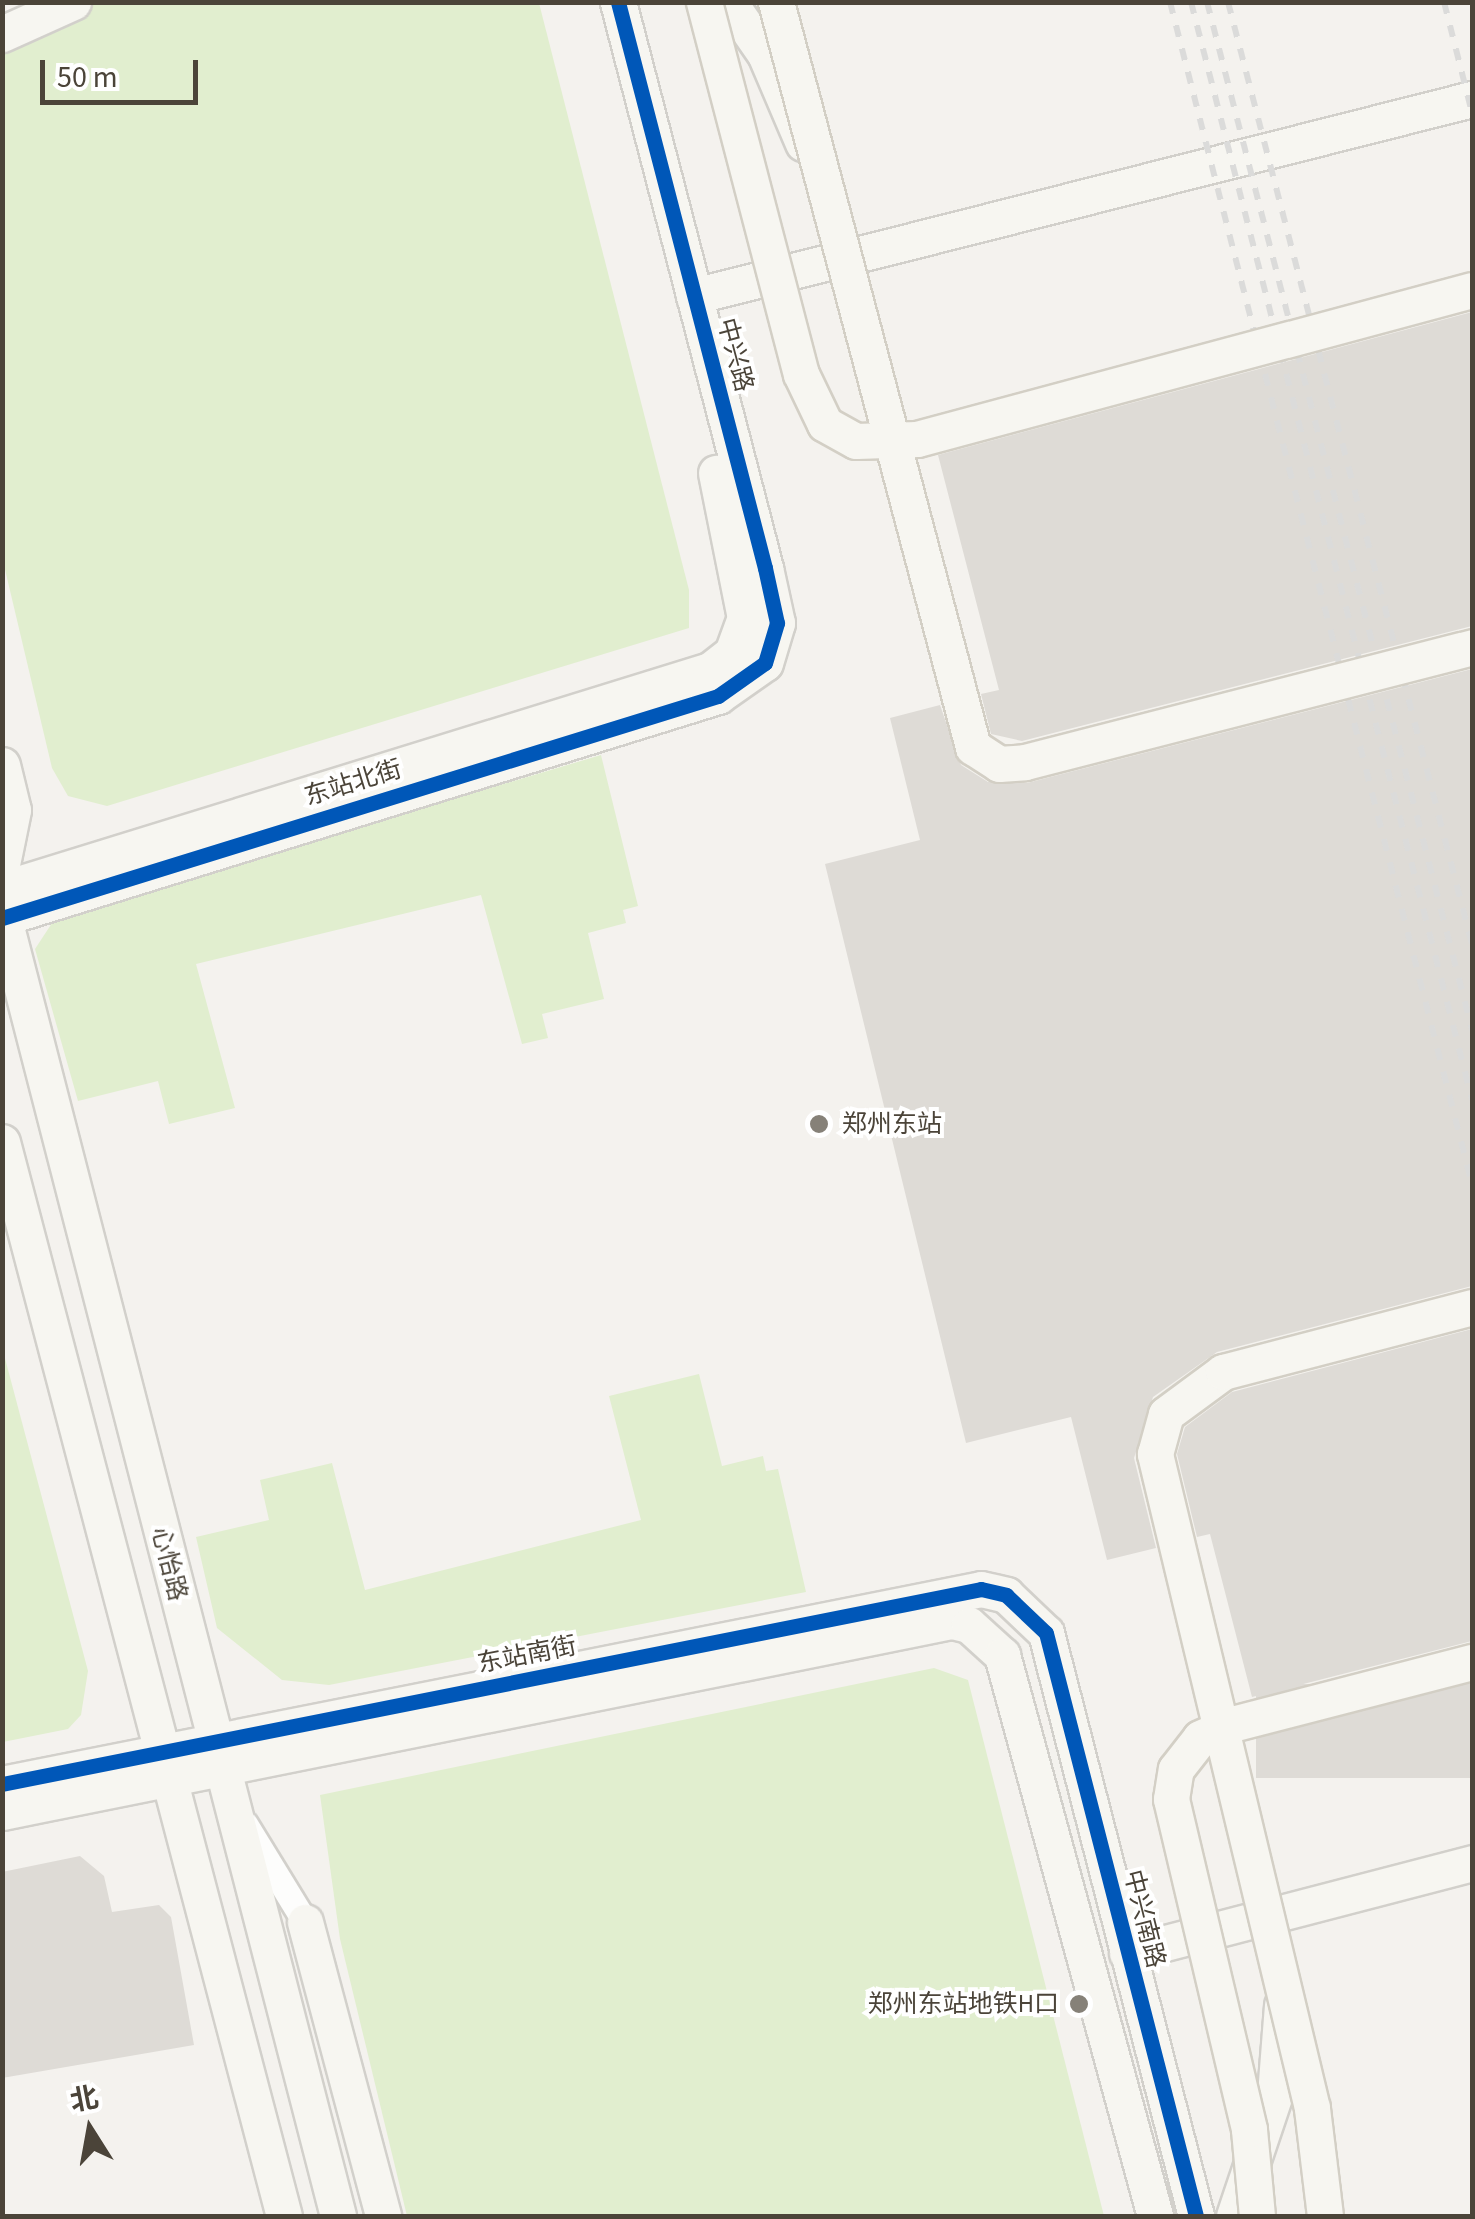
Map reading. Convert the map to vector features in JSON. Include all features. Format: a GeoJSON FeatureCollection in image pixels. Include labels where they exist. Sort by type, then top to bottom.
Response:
{"type":"FeatureCollection","features":[{"type":"Feature","properties":{"kind":"street"},"geometry":{"type":"LineString","coordinates":[[2,34],[73,2]]}},
{"type":"Feature","properties":{"kind":"street","name":"中兴路"},"geometry":{"type":"LineString","coordinates":[[601,2],[744,590],[740,639],[714,683]]}},
{"type":"Feature","properties":{"kind":"street","name":"中兴路"},"geometry":{"type":"LineString","coordinates":[[618,2],[777,623],[765,664],[714,683]]}},
{"type":"Feature","properties":{"kind":"street"},"geometry":{"type":"LineString","coordinates":[[704,2],[801,374],[825,424],[856,441],[917,438],[1472,290]]}},
{"type":"Feature","properties":{"kind":"street"},"geometry":{"type":"LineString","coordinates":[[730,2],[765,54],[831,204]]}},
{"type":"Feature","properties":{"kind":"street"},"geometry":{"type":"LineString","coordinates":[[776,2],[973,747],[999,764],[1025,762],[1472,647]]}},
{"type":"Feature","properties":{"kind":"street"},"geometry":{"type":"LineString","coordinates":[[694,296],[1472,99]]}},
{"type":"Feature","properties":{"kind":"street","name":"东站北街"},"geometry":{"type":"LineString","coordinates":[[3,909],[714,683]]}},
{"type":"Feature","properties":{"kind":"street"},"geometry":{"type":"LineString","coordinates":[[2,766],[13,810],[2,864]]}},
{"type":"Feature","properties":{"kind":"street","name":"心怡路"},"geometry":{"type":"LineString","coordinates":[[3,909],[338,2216]]}},
{"type":"Feature","properties":{"kind":"street"},"geometry":{"type":"LineString","coordinates":[[2,1142],[284,2216]]}},
{"type":"Feature","properties":{"kind":"street"},"geometry":{"type":"LineString","coordinates":[[1325,2216],[1282,1979],[1155,1454],[1166,1414],[1224,1372],[1472,1307]]}},
{"type":"Feature","properties":{"kind":"street","name":"东站南街"},"geometry":{"type":"LineString","coordinates":[[222,1769],[981,1589],[1024,1604],[1046,1633]]}},
{"type":"Feature","properties":{"kind":"street","name":"东站南街"},"geometry":{"type":"LineString","coordinates":[[2,1784],[163,1766],[222,1769],[952,1621],[986,1633],[1002,1654],[1155,2216]]}},
{"type":"Feature","properties":{"kind":"street","name":"中兴南路"},"geometry":{"type":"LineString","coordinates":[[1046,1633],[1196,2216]]}},
{"type":"Feature","properties":{"kind":"street"},"geometry":{"type":"LineString","coordinates":[[1257,2216],[1248,2129],[1172,1800],[1176,1769],[1216,1730],[1472,1662]]}},
{"type":"Feature","properties":{"kind":"street","name":"东站南街"},"geometry":{"type":"LineString","coordinates":[[2,1812],[163,1766]]}},
{"type":"Feature","properties":{"kind":"street"},"geometry":{"type":"LineString","coordinates":[[222,1769],[304,1922],[383,2216]]}},
{"type":"Feature","properties":{"kind":"street"},"geometry":{"type":"LineString","coordinates":[[1127,1953],[1472,1863]]}},
{"type":"Feature","properties":{"kind":"street"},"geometry":{"type":"LineString","coordinates":[[1234,2216],[1275,2094],[1282,1979]]}},
{"type":"Feature","properties":{"kind":"green space"},"geometry":{"type":"Polygon","coordinates":[[[39,2],[539,3],[689,590],[689,628],[107,806],[68,796],[52,768],[3,561],[2,19],[39,2]]]}},
{"type":"Feature","properties":{"kind":"green space"},"geometry":{"type":"Polygon","coordinates":[[[601,755],[638,906],[623,910],[626,923],[588,933],[604,999],[542,1014],[548,1038],[522,1044],[481,895],[196,964],[235,1108],[169,1124],[158,1081],[78,1101],[35,949],[56,917],[601,755]]]}},
{"type":"Feature","properties":{"kind":"green space"},"geometry":{"type":"Polygon","coordinates":[[[2,1347],[88,1671],[81,1715],[68,1729],[3,1742],[2,1347]]]}},
{"type":"Feature","properties":{"kind":"green space"},"geometry":{"type":"Polygon","coordinates":[[[699,1374],[722,1466],[763,1456],[766,1471],[778,1469],[806,1592],[329,1685],[282,1680],[217,1628],[196,1537],[269,1520],[260,1480],[332,1463],[365,1590],[641,1520],[609,1396],[699,1374]]]}},
{"type":"Feature","properties":{"kind":"green space"},"geometry":{"type":"Polygon","coordinates":[[[934,1668],[968,1680],[1104,2216],[407,2216],[340,1939],[320,1795],[934,1668]]]}},
{"type":"Feature","properties":{"kind":"building"},"geometry":{"type":"Polygon","coordinates":[[[1472,312],[1472,626],[1022,741],[991,734],[981,694],[999,690],[938,455],[1472,312]]]}},
{"type":"Feature","properties":{"kind":"building"},"geometry":{"type":"Polygon","coordinates":[[[1472,669],[1472,1286],[1217,1352],[1153,1397],[1134,1458],[1156,1548],[1107,1560],[1071,1417],[966,1443],[825,864],[920,840],[890,718],[940,705],[961,765],[988,782],[1027,783],[1472,669]]]}},
{"type":"Feature","properties":{"kind":"building"},"geometry":{"type":"Polygon","coordinates":[[[1472,1329],[1472,1641],[1252,1697],[1210,1534],[1197,1537],[1177,1454],[1185,1427],[1232,1392],[1472,1329]]]}},
{"type":"Feature","properties":{"kind":"building"},"geometry":{"type":"Polygon","coordinates":[[[1256,1684],[1472,1684],[1472,1778],[1256,1778],[1256,1684]]]}},
{"type":"Feature","properties":{"kind":"building"},"geometry":{"type":"Polygon","coordinates":[[[80,1856],[104,1876],[112,1912],[159,1905],[171,1917],[194,2045],[2,2078],[2,1872],[80,1856]]]}},
{"type":"Feature","properties":{"kind":"railway"},"geometry":{"type":"LineString","coordinates":[[1170,2],[1472,1184]]}},
{"type":"Feature","properties":{"kind":"railway"},"geometry":{"type":"LineString","coordinates":[[1191,2],[1472,1100]]}},
{"type":"Feature","properties":{"kind":"railway"},"geometry":{"type":"LineString","coordinates":[[1207,2],[1472,1030]]}},
{"type":"Feature","properties":{"kind":"railway"},"geometry":{"type":"LineString","coordinates":[[1228,2],[1472,944]]}},
{"type":"Feature","properties":{"kind":"railway"},"geometry":{"type":"LineString","coordinates":[[1444,2],[1472,113]]}},
{"type":"Feature","properties":{"kind":"cycle path"},"geometry":{"type":"LineString","coordinates":[[2,918],[718,696],[765,663],[777,623],[765,568],[618,2]]}},
{"type":"Feature","properties":{"kind":"cycle path"},"geometry":{"type":"LineString","coordinates":[[2,1784],[981,1589],[1006,1595],[1046,1633],[1196,2216]]}},
{"type":"Feature","properties":{"kind":"place","name":"郑州东站"},"geometry":{"type":"Point","coordinates":[819,1124]}},
{"type":"Feature","properties":{"kind":"place","name":"郑州东站地铁H口"},"geometry":{"type":"Point","coordinates":[1079,2004]}}]}
